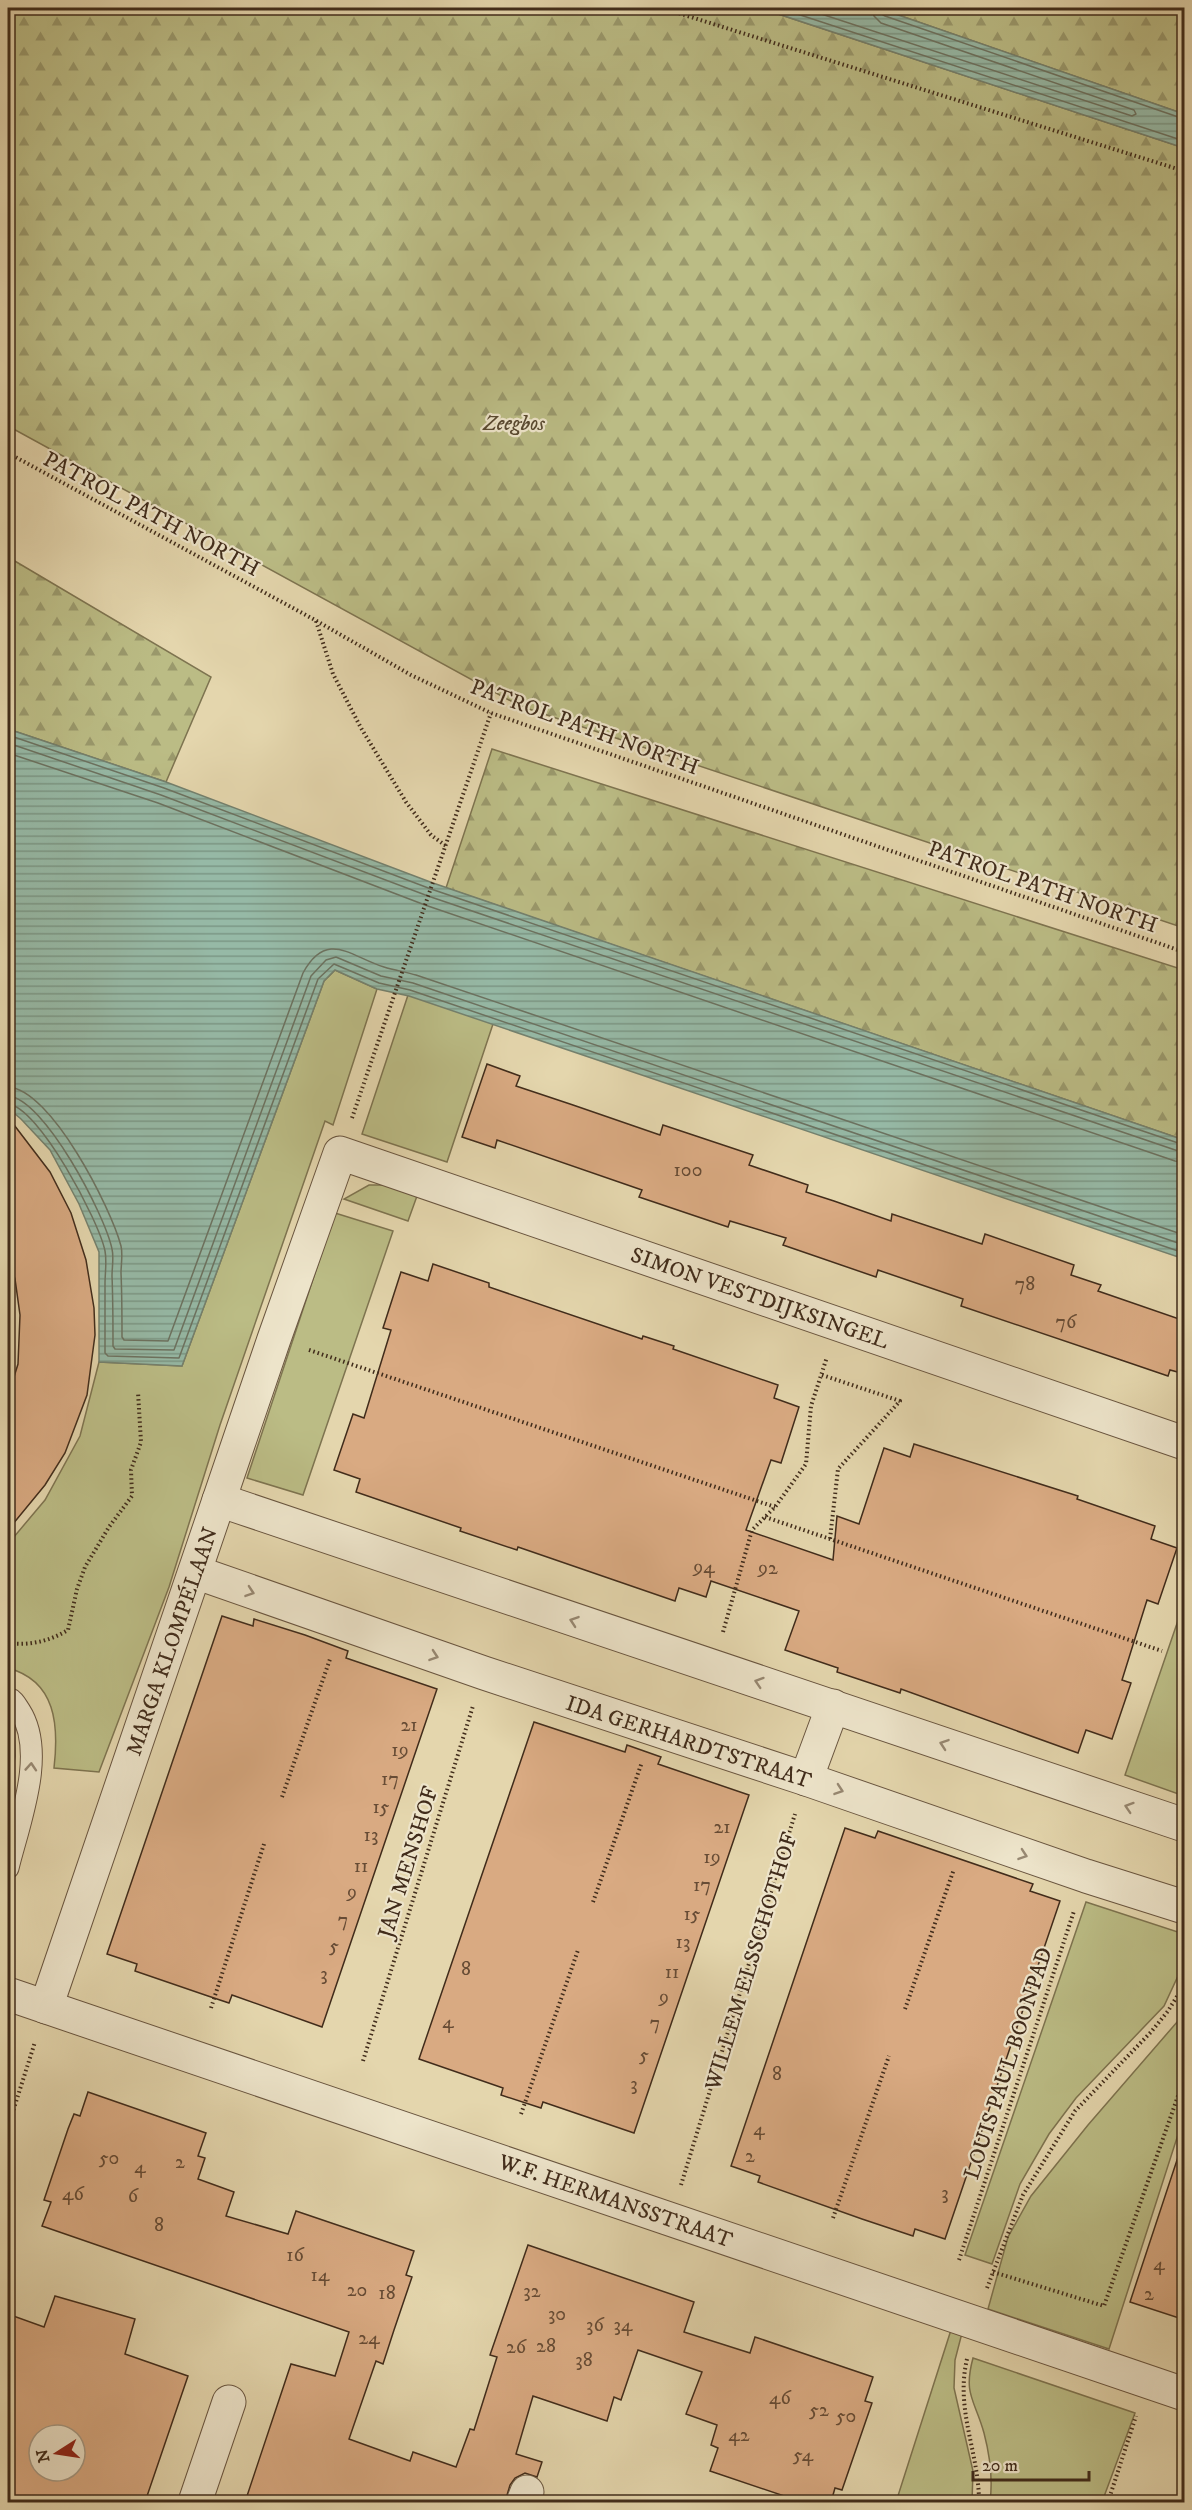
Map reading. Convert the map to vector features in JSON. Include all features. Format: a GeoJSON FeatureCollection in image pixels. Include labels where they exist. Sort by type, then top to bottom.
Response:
{"type":"FeatureCollection","features":[{"type":"Feature","properties":{"kind":"street","name":"SIMON VESTDIJKSINGEL"},"geometry":{"type":"LineString","coordinates":[[339,1155],[1185,1443]]}},
{"type":"Feature","properties":{"kind":"street","name":"MARGA KLOMPÉLAAN"},"geometry":{"type":"LineString","coordinates":[[46,2007],[339,1155]]}},
{"type":"Feature","properties":{"kind":"street"},"geometry":{"type":"LineString","coordinates":[[219,1500],[1185,1825]]}},
{"type":"Feature","properties":{"kind":"street","name":"IDA GERHARDTSTRAAT"},"geometry":{"type":"LineString","coordinates":[[195,1572],[484,1674],[806,1779],[1086,1876],[1185,1906]]}},
{"type":"Feature","properties":{"kind":"street"},"geometry":{"type":"LineString","coordinates":[[806,1779],[834,1706]]}},
{"type":"Feature","properties":{"kind":"street","name":"W.F. HERMANSSTRAAT"},"geometry":{"type":"LineString","coordinates":[[8,1994],[1185,2394]]}},
{"type":"Feature","properties":{"kind":"street"},"geometry":{"type":"LineString","coordinates":[[195,2502],[229,2402]]}},
{"type":"Feature","properties":{"kind":"lane"},"geometry":{"type":"LineString","coordinates":[[8,1698],[12,1699],[28,1723],[32,1745],[31,1773],[8,1868]]}},
{"type":"Feature","properties":{"kind":"path"},"geometry":{"type":"LineString","coordinates":[[662,8],[1185,171]]}},
{"type":"Feature","properties":{"kind":"path","name":"PATROL PATH NORTH"},"geometry":{"type":"LineString","coordinates":[[8,453],[315,620],[411,675],[491,713],[1185,952]]}},
{"type":"Feature","properties":{"kind":"path"},"geometry":{"type":"LineString","coordinates":[[315,620],[333,674],[361,728],[406,802],[431,835],[446,846]]}},
{"type":"Feature","properties":{"kind":"path"},"geometry":{"type":"LineString","coordinates":[[339,1155],[393,992],[491,713]]}},
{"type":"Feature","properties":{"kind":"path"},"geometry":{"type":"LineString","coordinates":[[713,1667],[752,1530],[775,1507],[806,1464],[811,1407],[838,1324]]}},
{"type":"Feature","properties":{"kind":"path"},"geometry":{"type":"LineString","coordinates":[[274,1339],[775,1507]]}},
{"type":"Feature","properties":{"kind":"path"},"geometry":{"type":"LineString","coordinates":[[821,1375],[900,1401],[838,1469],[830,1539]]}},
{"type":"Feature","properties":{"kind":"path"},"geometry":{"type":"LineString","coordinates":[[8,1643],[26,1644],[54,1639],[68,1630],[77,1589],[85,1567],[109,1527],[132,1496],[131,1470],[141,1442],[138,1392]]}},
{"type":"Feature","properties":{"kind":"path"},"geometry":{"type":"LineString","coordinates":[[765,1517],[1162,1651]]}},
{"type":"Feature","properties":{"kind":"path"},"geometry":{"type":"LineString","coordinates":[[282,1797],[342,1624]]}},
{"type":"Feature","properties":{"kind":"path","name":"JAN MENSHOF"},"geometry":{"type":"LineString","coordinates":[[363,2061],[484,1674]]}},
{"type":"Feature","properties":{"kind":"path"},"geometry":{"type":"LineString","coordinates":[[593,1902],[653,1729]]}},
{"type":"Feature","properties":{"kind":"path","name":"WILLEM ELSSCHOTHOF"},"geometry":{"type":"LineString","coordinates":[[672,2218],[806,1779]]}},
{"type":"Feature","properties":{"kind":"path"},"geometry":{"type":"LineString","coordinates":[[905,2009],[966,1835]]}},
{"type":"Feature","properties":{"kind":"path"},"geometry":{"type":"LineString","coordinates":[[211,2008],[264,1844]]}},
{"type":"Feature","properties":{"kind":"path","name":"LOUIS PAUL BOONPAD"},"geometry":{"type":"LineString","coordinates":[[959,2260],[1086,1876]]}},
{"type":"Feature","properties":{"kind":"path"},"geometry":{"type":"LineString","coordinates":[[521,2114],[578,1950]]}},
{"type":"Feature","properties":{"kind":"path"},"geometry":{"type":"LineString","coordinates":[[979,2502],[979,2480],[964,2422],[962,2379],[975,2323],[1023,2195],[1075,2111],[1150,2032],[1168,2011],[1185,1985]]}},
{"type":"Feature","properties":{"kind":"path"},"geometry":{"type":"LineString","coordinates":[[8,2127],[46,2007]]}},
{"type":"Feature","properties":{"kind":"path"},"geometry":{"type":"LineString","coordinates":[[833,2218],[889,2056]]}},
{"type":"Feature","properties":{"kind":"path"},"geometry":{"type":"LineString","coordinates":[[993,2272],[1104,2306],[1185,2079]]}},
{"type":"Feature","properties":{"kind":"path"},"geometry":{"type":"LineString","coordinates":[[1107,2502],[1148,2381]]}},
{"type":"Feature","properties":{"kind":"green space","name":"Zeegbos"},"geometry":{"type":"Polygon","coordinates":[[[8,8],[760,8],[1184,148],[1184,928],[520,706],[8,426],[8,8]]]}},
{"type":"Feature","properties":{"kind":"green space"},"geometry":{"type":"Polygon","coordinates":[[[878,8],[1184,8],[1184,114],[878,8]]]}},
{"type":"Feature","properties":{"kind":"green space"},"geometry":{"type":"Polygon","coordinates":[[[8,557],[211,677],[166,782],[8,729],[8,557]]]}},
{"type":"Feature","properties":{"kind":"green space"},"geometry":{"type":"Polygon","coordinates":[[[492,749],[1184,970],[1184,1140],[446,888],[492,749]]]}},
{"type":"Feature","properties":{"kind":"green space"},"geometry":{"type":"Polygon","coordinates":[[[335,970],[377,989],[333,1125],[325,1121],[220,1425],[169,1587],[99,1772],[54,1768],[56,1736],[51,1707],[45,1694],[36,1683],[24,1674],[8,1668],[8,1544],[45,1500],[80,1436],[99,1362],[182,1366],[324,981],[335,970]]]}},
{"type":"Feature","properties":{"kind":"green space"},"geometry":{"type":"Polygon","coordinates":[[[412,983],[497,1012],[447,1162],[362,1134],[412,983]]]}},
{"type":"Feature","properties":{"kind":"green space"},"geometry":{"type":"Polygon","coordinates":[[[369,1185],[384,1185],[417,1196],[408,1221],[344,1199],[369,1185]]]}},
{"type":"Feature","properties":{"kind":"green space"},"geometry":{"type":"Polygon","coordinates":[[[335,1213],[393,1231],[303,1495],[247,1478],[335,1213]]]}},
{"type":"Feature","properties":{"kind":"green space"},"geometry":{"type":"Polygon","coordinates":[[[1184,1603],[1184,1796],[1125,1775],[1184,1603]]]}},
{"type":"Feature","properties":{"kind":"green space"},"geometry":{"type":"Polygon","coordinates":[[[8,1723],[14,1729],[15,1756],[8,1804],[8,1723]]]}},
{"type":"Feature","properties":{"kind":"green space"},"geometry":{"type":"Polygon","coordinates":[[[1086,1902],[1184,1934],[1184,1963],[1164,2006],[1076,2098],[1049,2134],[1020,2184],[992,2264],[965,2255],[1086,1902]]]}},
{"type":"Feature","properties":{"kind":"green space"},"geometry":{"type":"Polygon","coordinates":[[[1184,2014],[1184,2116],[1109,2349],[988,2309],[1008,2237],[1031,2196],[1088,2125],[1184,2014]]]}},
{"type":"Feature","properties":{"kind":"green space"},"geometry":{"type":"Polygon","coordinates":[[[951,2330],[962,2333],[955,2360],[954,2388],[973,2471],[972,2502],[896,2502],[951,2330]]]}},
{"type":"Feature","properties":{"kind":"green space"},"geometry":{"type":"Polygon","coordinates":[[[973,2358],[1135,2413],[1102,2502],[990,2502],[991,2476],[988,2450],[971,2397],[969,2381],[973,2358]]]}},
{"type":"Feature","properties":{"kind":"water"},"geometry":{"type":"Polygon","coordinates":[[[760,8],[878,8],[1184,114],[1184,148],[760,8]]]}},
{"type":"Feature","properties":{"kind":"water"},"geometry":{"type":"Polygon","coordinates":[[[8,729],[166,782],[433,883],[1184,1140],[1184,1259],[409,996],[377,989],[335,970],[324,981],[182,1366],[99,1362],[99,1252],[79,1204],[50,1150],[8,1108],[8,729]]]}},
{"type":"Feature","properties":{"kind":"building"},"geometry":{"type":"Polygon","coordinates":[[[487,1064],[520,1076],[516,1086],[660,1135],[663,1125],[753,1155],[749,1165],[808,1185],[806,1192],[891,1221],[892,1214],[982,1244],[985,1234],[1074,1265],[1071,1275],[1101,1285],[1098,1291],[1185,1321],[1185,1374],[1170,1370],[1168,1376],[961,1306],[963,1299],[878,1270],[876,1277],[783,1245],[786,1238],[730,1221],[728,1227],[639,1197],[642,1190],[497,1140],[495,1148],[462,1137],[487,1064]]]}},
{"type":"Feature","properties":{"kind":"building"},"geometry":{"type":"Polygon","coordinates":[[[8,1117],[50,1172],[71,1213],[86,1260],[94,1308],[95,1335],[87,1395],[65,1453],[45,1485],[8,1530],[8,1396],[18,1364],[20,1315],[15,1279],[8,1257],[8,1117]]]}},
{"type":"Feature","properties":{"kind":"building"},"geometry":{"type":"Polygon","coordinates":[[[433,1264],[489,1283],[489,1287],[642,1339],[643,1336],[674,1346],[673,1349],[778,1385],[774,1398],[799,1407],[781,1463],[771,1460],[746,1530],[833,1560],[837,1516],[859,1524],[884,1448],[910,1457],[914,1444],[1078,1496],[1077,1499],[1155,1526],[1151,1539],[1177,1548],[1158,1604],[1147,1600],[1122,1680],[1131,1683],[1112,1739],[1086,1730],[1078,1753],[901,1689],[900,1693],[837,1672],[838,1668],[785,1650],[799,1611],[711,1581],[706,1597],[679,1588],[675,1601],[518,1547],[517,1550],[460,1531],[461,1528],[356,1492],[360,1479],[334,1470],[353,1414],[364,1418],[391,1330],[383,1328],[401,1272],[428,1281],[433,1264]]]}},
{"type":"Feature","properties":{"kind":"building"},"geometry":{"type":"Polygon","coordinates":[[[222,1616],[253,1626],[254,1619],[305,1635],[348,1651],[346,1658],[437,1689],[322,2027],[232,1995],[229,2003],[208,1996],[135,1971],[137,1964],[107,1954],[222,1616]]]}},
{"type":"Feature","properties":{"kind":"building"},"geometry":{"type":"Polygon","coordinates":[[[534,1722],[625,1752],[627,1745],[661,1757],[658,1764],[749,1795],[634,2133],[543,2102],[541,2108],[501,2095],[503,2088],[419,2059],[534,1722]]]}},
{"type":"Feature","properties":{"kind":"building"},"geometry":{"type":"Polygon","coordinates":[[[845,1828],[875,1838],[878,1831],[1033,1884],[1030,1891],[1060,1901],[945,2239],[915,2229],[913,2236],[862,2219],[758,2182],[760,2176],[731,2166],[845,1828]]]}},
{"type":"Feature","properties":{"kind":"building"},"geometry":{"type":"Polygon","coordinates":[[[88,2092],[206,2133],[198,2156],[205,2158],[198,2179],[234,2192],[226,2216],[288,2234],[296,2211],[414,2251],[406,2275],[412,2277],[383,2364],[376,2361],[349,2439],[410,2461],[413,2452],[456,2467],[470,2429],[474,2430],[497,2357],[490,2355],[528,2245],[694,2302],[684,2332],[750,2353],[755,2337],[873,2377],[865,2401],[872,2403],[842,2490],[835,2488],[831,2502],[802,2502],[710,2471],[718,2448],[711,2445],[717,2425],[686,2414],[702,2372],[638,2350],[621,2400],[614,2397],[607,2421],[533,2396],[516,2454],[542,2462],[537,2477],[525,2473],[515,2478],[510,2485],[505,2502],[245,2502],[291,2364],[335,2376],[349,2332],[42,2226],[51,2202],[44,2200],[68,2129],[74,2114],[80,2116],[88,2092]]]}},
{"type":"Feature","properties":{"kind":"building"},"geometry":{"type":"Polygon","coordinates":[[[1178,2157],[1185,2158],[1185,2320],[1130,2302],[1178,2157]]]}},
{"type":"Feature","properties":{"kind":"building"},"geometry":{"type":"Polygon","coordinates":[[[55,2296],[135,2319],[125,2354],[188,2376],[145,2502],[8,2502],[8,2314],[44,2327],[55,2296]]]}}]}
